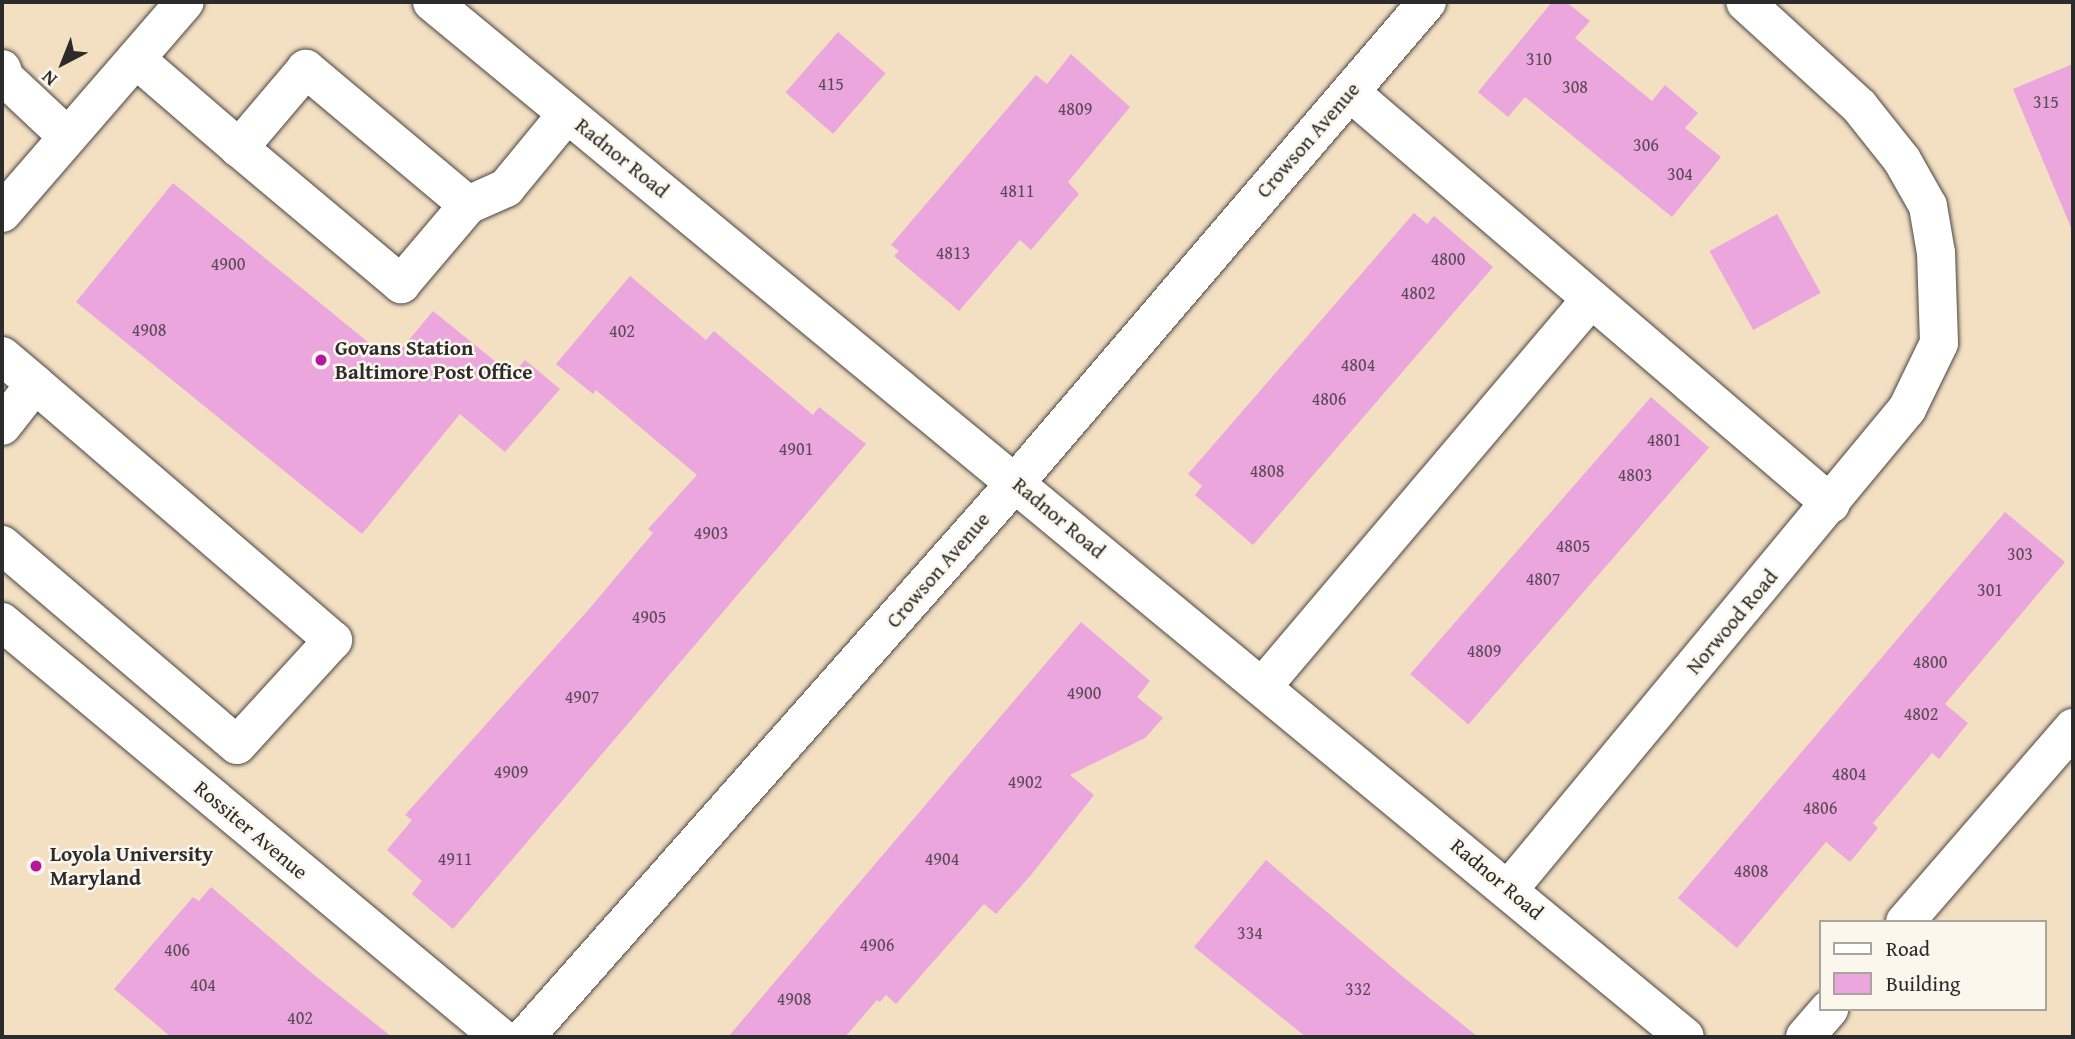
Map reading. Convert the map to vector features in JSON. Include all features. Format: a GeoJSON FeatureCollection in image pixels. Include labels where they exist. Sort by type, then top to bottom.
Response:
{"type":"FeatureCollection","features":[{"type":"Feature","properties":{"kind":"street"},"geometry":{"type":"LineString","coordinates":[[2,213],[185,2]]}},
{"type":"Feature","properties":{"kind":"street","name":"Radnor Road"},"geometry":{"type":"LineString","coordinates":[[432,2],[1685,1037]]}},
{"type":"Feature","properties":{"kind":"street","name":"Crowson Avenue"},"geometry":{"type":"LineString","coordinates":[[525,1037],[1016,482],[1427,2]]}},
{"type":"Feature","properties":{"kind":"street","name":"Norwood Road"},"geometry":{"type":"LineString","coordinates":[[1509,889],[1907,410],[1938,343],[1936,253],[1928,206],[1902,160],[1858,106],[1745,2]]}},
{"type":"Feature","properties":{"kind":"street"},"geometry":{"type":"LineString","coordinates":[[136,59],[401,284],[468,205],[506,188],[567,114]]}},
{"type":"Feature","properties":{"kind":"street"},"geometry":{"type":"LineString","coordinates":[[2,69],[5,78],[68,136]]}},
{"type":"Feature","properties":{"kind":"street"},"geometry":{"type":"LineString","coordinates":[[239,148],[306,69],[468,205]]}},
{"type":"Feature","properties":{"kind":"street"},"geometry":{"type":"LineString","coordinates":[[1350,92],[1831,504]]}},
{"type":"Feature","properties":{"kind":"street"},"geometry":{"type":"LineString","coordinates":[[1262,686],[1591,299]]}},
{"type":"Feature","properties":{"kind":"street"},"geometry":{"type":"LineString","coordinates":[[2,356],[333,640],[237,745],[2,545]]}},
{"type":"Feature","properties":{"kind":"street"},"geometry":{"type":"LineString","coordinates":[[2,426],[35,384]]}},
{"type":"Feature","properties":{"kind":"street","name":"Rossiter Avenue"},"geometry":{"type":"LineString","coordinates":[[2,622],[500,1037]]}},
{"type":"Feature","properties":{"kind":"street"},"geometry":{"type":"LineString","coordinates":[[1907,920],[2073,728]]}},
{"type":"Feature","properties":{"kind":"street"},"geometry":{"type":"LineString","coordinates":[[1805,1037],[1827,1011]]}},
{"type":"Feature","properties":{"kind":"building"},"geometry":{"type":"Polygon","coordinates":[[[1552,2],[1566,2],[1590,21],[1575,38],[1652,101],[1665,85],[1698,113],[1685,128],[1721,157],[1672,217],[1525,97],[1508,117],[1478,92],[1552,2]]]}},
{"type":"Feature","properties":{"kind":"building"},"geometry":{"type":"Polygon","coordinates":[[[838,32],[886,73],[833,134],[786,92],[838,32]]]}},
{"type":"Feature","properties":{"kind":"building"},"geometry":{"type":"Polygon","coordinates":[[[1071,54],[1130,107],[1068,182],[1079,194],[1031,250],[1020,240],[959,311],[894,256],[899,251],[891,245],[1036,75],[1047,84],[1071,54]]]}},
{"type":"Feature","properties":{"kind":"building"},"geometry":{"type":"Polygon","coordinates":[[[2073,64],[2073,230],[2072,230],[2013,89],[2073,64]]]}},
{"type":"Feature","properties":{"kind":"building","name":"Govans Station Baltimore Post Office"},"geometry":{"type":"Polygon","coordinates":[[[173,183],[385,356],[395,343],[402,348],[433,311],[512,375],[525,360],[560,389],[505,452],[460,414],[362,534],[76,302],[173,183]]]}},
{"type":"Feature","properties":{"kind":"building"},"geometry":{"type":"Polygon","coordinates":[[[1414,213],[1427,224],[1434,216],[1493,267],[1253,545],[1195,495],[1202,486],[1188,474],[1414,213]]]}},
{"type":"Feature","properties":{"kind":"building"},"geometry":{"type":"Polygon","coordinates":[[[1777,214],[1821,293],[1753,330],[1710,251],[1777,214]]]}},
{"type":"Feature","properties":{"kind":"building"},"geometry":{"type":"Polygon","coordinates":[[[630,276],[706,340],[714,331],[813,415],[819,407],[866,444],[453,929],[412,894],[422,881],[387,850],[412,820],[405,815],[590,608],[653,533],[648,529],[697,475],[596,390],[593,394],[556,364],[630,276]]]}},
{"type":"Feature","properties":{"kind":"building"},"geometry":{"type":"Polygon","coordinates":[[[1651,397],[1709,448],[1468,724],[1410,674],[1651,397]]]}},
{"type":"Feature","properties":{"kind":"building"},"geometry":{"type":"Polygon","coordinates":[[[2005,512],[2065,562],[1945,704],[1968,723],[1939,759],[1932,753],[1873,823],[1878,828],[1850,862],[1826,842],[1737,948],[1678,898],[2005,512]]]}},
{"type":"Feature","properties":{"kind":"building"},"geometry":{"type":"Polygon","coordinates":[[[1081,622],[1150,681],[1137,697],[1163,718],[1145,738],[1070,775],[1094,795],[1031,875],[996,914],[984,904],[896,1004],[886,995],[880,1002],[877,1000],[845,1037],[728,1037],[1081,622]]]}},
{"type":"Feature","properties":{"kind":"building"},"geometry":{"type":"Polygon","coordinates":[[[1266,860],[1478,1037],[1306,1037],[1194,947],[1266,860]]]}},
{"type":"Feature","properties":{"kind":"building"},"geometry":{"type":"Polygon","coordinates":[[[211,887],[392,1037],[171,1037],[114,989],[193,897],[199,901],[211,887]]]}},
{"type":"Feature","properties":{"kind":"place","name":"Govans Station Baltimore Post Office"},"geometry":{"type":"Point","coordinates":[321,360]}},
{"type":"Feature","properties":{"kind":"place","name":"Loyola University Maryland"},"geometry":{"type":"Point","coordinates":[36,866]}}]}
